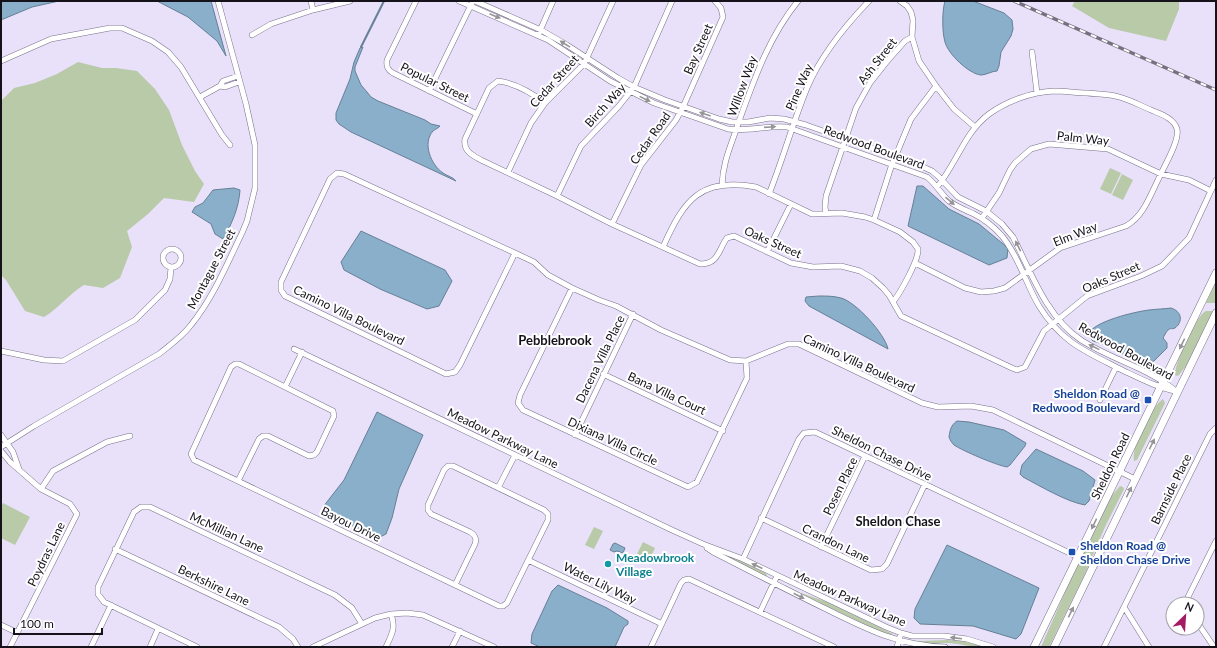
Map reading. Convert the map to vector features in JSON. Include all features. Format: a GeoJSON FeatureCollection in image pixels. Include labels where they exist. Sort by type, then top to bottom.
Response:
{"type":"FeatureCollection","features":[{"type":"Feature","properties":{"kind":"main road","name":"Sheldon Road"},"geometry":{"type":"LineString","coordinates":[[1034,647],[1216,273]]}},
{"type":"Feature","properties":{"kind":"main road"},"geometry":{"type":"LineString","coordinates":[[1054,647],[1216,313]]}},
{"type":"Feature","properties":{"kind":"street","name":"Montague Street"},"geometry":{"type":"LineString","coordinates":[[1,447],[34,426],[159,354],[176,341],[191,326],[207,303],[247,221],[255,188],[255,145],[218,1]]}},
{"type":"Feature","properties":{"kind":"street"},"geometry":{"type":"LineString","coordinates":[[311,1],[313,10]]}},
{"type":"Feature","properties":{"kind":"street"},"geometry":{"type":"LineString","coordinates":[[252,35],[271,24],[313,10],[350,1]]}},
{"type":"Feature","properties":{"kind":"street","name":"Popular Street"},"geometry":{"type":"LineString","coordinates":[[416,1],[387,60],[387,65],[390,71],[477,114]]}},
{"type":"Feature","properties":{"kind":"street","name":"Redwood Boulevard"},"geometry":{"type":"LineString","coordinates":[[459,1],[473,3],[541,30],[567,45],[654,103],[721,127],[736,130],[774,126],[793,129],[927,177],[955,206],[982,218],[999,233],[1006,242],[1024,275],[1038,305],[1057,331],[1074,345],[1104,362],[1160,388],[1178,392]]}},
{"type":"Feature","properties":{"kind":"street"},"geometry":{"type":"LineString","coordinates":[[538,35],[553,1]]}},
{"type":"Feature","properties":{"kind":"street","name":"Cedar Street"},"geometry":{"type":"LineString","coordinates":[[508,172],[531,123],[545,103],[584,64],[613,1]]}},
{"type":"Feature","properties":{"kind":"street","name":"Birch Way"},"geometry":{"type":"LineString","coordinates":[[557,196],[581,146],[619,106],[632,89],[672,1]]}},
{"type":"Feature","properties":{"kind":"street","name":"Bay Street"},"geometry":{"type":"LineString","coordinates":[[683,107],[722,17],[721,8],[715,1]]}},
{"type":"Feature","properties":{"kind":"street","name":"Willow Way"},"geometry":{"type":"LineString","coordinates":[[722,185],[724,165],[752,85],[768,48],[778,30],[798,1]]}},
{"type":"Feature","properties":{"kind":"street","name":"Pine Way"},"geometry":{"type":"LineString","coordinates":[[769,194],[808,86],[826,53],[850,21],[869,1]]}},
{"type":"Feature","properties":{"kind":"street"},"geometry":{"type":"LineString","coordinates":[[900,1],[907,6],[911,12],[913,20],[912,37],[918,61],[954,108],[975,127]]}},
{"type":"Feature","properties":{"kind":"street"},"geometry":{"type":"LineString","coordinates":[[429,90],[473,3]]}},
{"type":"Feature","properties":{"kind":"street","name":"Redwood Boulevard"},"geometry":{"type":"LineString","coordinates":[[473,3],[554,44],[610,81],[632,89],[719,119],[739,123],[770,118],[784,119],[927,168],[942,180],[958,197],[986,211],[1002,224],[1013,237],[1044,300],[1057,319],[1076,337],[1164,381],[1178,392]]}},
{"type":"Feature","properties":{"kind":"street"},"geometry":{"type":"LineString","coordinates":[[1,61],[51,39],[110,28],[122,28],[152,41],[168,52],[181,67],[200,96],[222,136],[230,145]]}},
{"type":"Feature","properties":{"kind":"street","name":"Ash Street"},"geometry":{"type":"LineString","coordinates":[[826,213],[826,196],[856,108],[870,83],[905,41],[912,37]]}},
{"type":"Feature","properties":{"kind":"street"},"geometry":{"type":"LineString","coordinates":[[1032,52],[1038,93]]}},
{"type":"Feature","properties":{"kind":"street"},"geometry":{"type":"LineString","coordinates":[[200,96],[220,86],[223,81],[238,76]]}},
{"type":"Feature","properties":{"kind":"street","name":"Oaks Street"},"geometry":{"type":"LineString","coordinates":[[545,103],[537,97],[507,82],[498,81],[488,88],[466,139],[465,145],[467,150],[473,156],[612,224],[700,264],[708,263],[715,259],[727,238],[732,236],[740,238],[791,263],[813,267],[841,266],[854,269],[878,282],[887,292],[901,316],[1017,370],[1025,367],[1041,334],[1057,319],[1087,296],[1142,276],[1162,266],[1188,238],[1216,180]]}},
{"type":"Feature","properties":{"kind":"street"},"geometry":{"type":"LineString","coordinates":[[220,86],[225,87],[239,82]]}},
{"type":"Feature","properties":{"kind":"street"},"geometry":{"type":"LineString","coordinates":[[874,220],[892,164],[911,119],[936,86]]}},
{"type":"Feature","properties":{"kind":"street","name":"Elm Way"},"geometry":{"type":"LineString","coordinates":[[915,263],[965,288],[980,292],[994,292],[1005,288],[1060,248],[1126,226],[1133,222],[1142,210],[1161,174],[1177,138],[1176,128],[1170,119],[1129,100],[1114,95],[1055,91],[1038,93],[1003,105],[988,114],[975,127],[963,143],[954,163],[937,187]]}},
{"type":"Feature","properties":{"kind":"street","name":"Cedar Road"},"geometry":{"type":"LineString","coordinates":[[612,224],[641,165],[683,107]]}},
{"type":"Feature","properties":{"kind":"street","name":"Palm Way"},"geometry":{"type":"LineString","coordinates":[[982,218],[999,193],[1015,163],[1026,152],[1043,145],[1054,144],[1108,149],[1161,174],[1189,180],[1211,191]]}},
{"type":"Feature","properties":{"kind":"street","name":"Camino Villa Boulevard"},"geometry":{"type":"LineString","coordinates":[[515,253],[460,365],[455,372],[446,374],[285,296],[281,290],[281,282],[330,179],[336,172],[344,174],[515,253],[534,262],[548,275],[572,288],[616,306],[661,330],[723,358],[746,361],[788,344],[799,344],[922,404],[938,407],[971,406],[993,410],[1135,479]]}},
{"type":"Feature","properties":{"kind":"street"},"geometry":{"type":"LineString","coordinates":[[663,247],[678,216],[686,204],[702,192],[711,187],[722,185],[746,185],[756,187],[812,214],[850,214],[874,220],[900,232],[916,245],[919,252],[915,263],[899,295],[893,302]]}},
{"type":"Feature","properties":{"kind":"street"},"geometry":{"type":"LineString","coordinates":[[767,252],[791,204]]}},
{"type":"Feature","properties":{"kind":"street"},"geometry":{"type":"LineString","coordinates":[[1,351],[44,360],[63,362],[135,320],[165,290],[170,280],[171,267]]}},
{"type":"Feature","properties":{"kind":"street","name":"Dixiana Villa Circle"},"geometry":{"type":"LineString","coordinates":[[572,288],[520,395],[518,403],[523,410],[688,487],[697,482],[747,378],[746,361]]}},
{"type":"Feature","properties":{"kind":"street","name":"Dacena Villa Place"},"geometry":{"type":"LineString","coordinates":[[575,435],[633,314]]}},
{"type":"Feature","properties":{"kind":"street","name":"Meadow Parkway Lane"},"geometry":{"type":"LineString","coordinates":[[294,349],[703,544],[743,559],[901,633],[912,636],[944,636],[967,639],[993,647]]}},
{"type":"Feature","properties":{"kind":"street"},"geometry":{"type":"LineString","coordinates":[[285,387],[302,352]]}},
{"type":"Feature","properties":{"kind":"street"},"geometry":{"type":"LineString","coordinates":[[1104,362],[1108,354]]}},
{"type":"Feature","properties":{"kind":"street","name":"Bayou Drive"},"geometry":{"type":"LineString","coordinates":[[238,481],[259,439],[263,436],[268,436],[309,456],[314,455],[318,452],[334,416],[333,411],[239,364],[235,364],[231,367],[191,454],[194,460],[238,481],[455,585],[499,606],[503,606],[507,603],[548,520],[548,514],[544,510],[453,466],[448,466],[444,470],[428,505],[428,510],[431,514],[470,532],[476,538],[475,544],[455,585]]}},
{"type":"Feature","properties":{"kind":"street"},"geometry":{"type":"LineString","coordinates":[[1100,400],[1116,367]]}},
{"type":"Feature","properties":{"kind":"street","name":"Bana Villa Court"},"geometry":{"type":"LineString","coordinates":[[603,374],[723,430]]}},
{"type":"Feature","properties":{"kind":"street","name":"Barnside Place"},"geometry":{"type":"LineString","coordinates":[[1104,647],[1210,434],[1216,428]]}},
{"type":"Feature","properties":{"kind":"street","name":"Sheldon Chase Drive"},"geometry":{"type":"LineString","coordinates":[[743,559],[799,438],[804,433],[815,432],[1078,557]]}},
{"type":"Feature","properties":{"kind":"street","name":"Poydras Lane"},"geometry":{"type":"LineString","coordinates":[[1,435],[16,458],[19,469]]}},
{"type":"Feature","properties":{"kind":"street"},"geometry":{"type":"LineString","coordinates":[[41,489],[53,472],[107,442],[130,436]]}},
{"type":"Feature","properties":{"kind":"street","name":"Poydras Lane"},"geometry":{"type":"LineString","coordinates":[[1,451],[10,462],[41,489],[70,504],[76,514],[10,647]]}},
{"type":"Feature","properties":{"kind":"street"},"geometry":{"type":"LineString","coordinates":[[498,488],[515,455]]}},
{"type":"Feature","properties":{"kind":"street","name":"Posen Place"},"geometry":{"type":"LineString","coordinates":[[822,547],[865,456]]}},
{"type":"Feature","properties":{"kind":"street","name":"Crandon Lane"},"geometry":{"type":"LineString","coordinates":[[761,518],[871,570],[882,569],[887,564],[925,484]]}},
{"type":"Feature","properties":{"kind":"street","name":"McMillian Lane"},"geometry":{"type":"LineString","coordinates":[[110,605],[100,598],[97,591],[105,571],[134,512],[141,507],[150,507],[335,595],[352,608],[362,624]]}},
{"type":"Feature","properties":{"kind":"street"},"geometry":{"type":"LineString","coordinates":[[1188,596],[1216,541]]}},
{"type":"Feature","properties":{"kind":"street","name":"Meadow Parkway Lane"},"geometry":{"type":"LineString","coordinates":[[703,544],[713,552],[865,628],[899,641],[915,645],[945,647]]}},
{"type":"Feature","properties":{"kind":"street","name":"Berkshire Lane"},"geometry":{"type":"LineString","coordinates":[[115,549],[279,628],[293,639],[298,647]]}},
{"type":"Feature","properties":{"kind":"street","name":"Water Lily Way"},"geometry":{"type":"LineString","coordinates":[[528,560],[662,624]]}},
{"type":"Feature","properties":{"kind":"street"},"geometry":{"type":"LineString","coordinates":[[760,612],[777,576]]}},
{"type":"Feature","properties":{"kind":"street"},"geometry":{"type":"LineString","coordinates":[[651,647],[682,583],[686,579],[691,579],[834,647]]}},
{"type":"Feature","properties":{"kind":"street"},"geometry":{"type":"LineString","coordinates":[[90,647],[110,605],[197,647]]}},
{"type":"Feature","properties":{"kind":"street"},"geometry":{"type":"LineString","coordinates":[[1124,607],[1149,647]]}},
{"type":"Feature","properties":{"kind":"street"},"geometry":{"type":"LineString","coordinates":[[313,647],[375,618],[391,614],[407,613],[423,615],[494,647]]}},
{"type":"Feature","properties":{"kind":"street"},"geometry":{"type":"LineString","coordinates":[[386,647],[392,634],[394,624],[391,614]]}},
{"type":"Feature","properties":{"kind":"street"},"geometry":{"type":"LineString","coordinates":[[1,625],[18,633]]}},
{"type":"Feature","properties":{"kind":"street"},"geometry":{"type":"LineString","coordinates":[[150,647],[158,629]]}},
{"type":"Feature","properties":{"kind":"street"},"geometry":{"type":"LineString","coordinates":[[452,647],[460,631]]}},
{"type":"Feature","properties":{"kind":"street"},"geometry":{"type":"LineString","coordinates":[[897,647],[901,633]]}},
{"type":"Feature","properties":{"kind":"street"},"geometry":{"type":"LineString","coordinates":[[1205,634],[1214,647]]}},
{"type":"Feature","properties":{"kind":"green space"},"geometry":{"type":"Polygon","coordinates":[[[1075,1],[1179,1],[1179,9],[1166,41],[1109,28],[1072,6],[1075,1]]]}},
{"type":"Feature","properties":{"kind":"green space"},"geometry":{"type":"Polygon","coordinates":[[[78,62],[102,68],[137,71],[155,89],[169,110],[182,145],[195,171],[204,184],[194,202],[164,198],[148,214],[127,231],[132,247],[120,278],[103,288],[84,285],[44,317],[25,311],[6,280],[1,275],[1,101],[14,88],[35,83],[57,74],[78,62]]]}},
{"type":"Feature","properties":{"kind":"green space"},"geometry":{"type":"Polygon","coordinates":[[[1110,168],[1121,173],[1111,194],[1100,189],[1110,168]]]}},
{"type":"Feature","properties":{"kind":"green space"},"geometry":{"type":"Polygon","coordinates":[[[1122,174],[1133,180],[1123,200],[1112,195],[1122,174]]]}},
{"type":"Feature","properties":{"kind":"green space"},"geometry":{"type":"Polygon","coordinates":[[[1216,282],[1216,303],[1206,303],[1216,282]]]}},
{"type":"Feature","properties":{"kind":"green space"},"geometry":{"type":"Polygon","coordinates":[[[1206,311],[1213,311],[1213,313],[1187,365],[1178,376],[1175,375],[1178,361],[1186,341],[1197,321],[1206,311]]]}},
{"type":"Feature","properties":{"kind":"green space"},"geometry":{"type":"Polygon","coordinates":[[[1163,399],[1165,403],[1137,460],[1134,461],[1136,447],[1143,428],[1153,410],[1163,399]]]}},
{"type":"Feature","properties":{"kind":"green space"},"geometry":{"type":"Polygon","coordinates":[[[1120,486],[1124,489],[1105,527],[1084,576],[1049,647],[1041,647],[1074,572],[1109,499],[1120,486]]]}},
{"type":"Feature","properties":{"kind":"green space"},"geometry":{"type":"Polygon","coordinates":[[[3,503],[30,517],[15,545],[1,538],[1,507],[3,503]]]}},
{"type":"Feature","properties":{"kind":"green space"},"geometry":{"type":"Polygon","coordinates":[[[594,527],[603,531],[594,549],[585,545],[594,527]]]}},
{"type":"Feature","properties":{"kind":"green space"},"geometry":{"type":"Polygon","coordinates":[[[643,542],[655,548],[648,562],[636,556],[643,542]]]}},
{"type":"Feature","properties":{"kind":"green space"},"geometry":{"type":"Polygon","coordinates":[[[716,550],[766,573],[767,576],[715,551],[716,550]]]}},
{"type":"Feature","properties":{"kind":"green space"},"geometry":{"type":"Polygon","coordinates":[[[785,586],[801,593],[827,602],[893,634],[891,635],[870,627],[785,586]]]}},
{"type":"Feature","properties":{"kind":"green space"},"geometry":{"type":"Polygon","coordinates":[[[909,640],[947,640],[970,643],[984,647],[949,643],[923,643],[909,640]]]}},
{"type":"Feature","properties":{"kind":"water"},"geometry":{"type":"Polygon","coordinates":[[[1,1],[59,1],[32,7],[1,20],[1,1]]]}},
{"type":"Feature","properties":{"kind":"water"},"geometry":{"type":"Polygon","coordinates":[[[157,1],[211,1],[226,56],[217,41],[188,17],[157,1]]]}},
{"type":"Feature","properties":{"kind":"water"},"geometry":{"type":"Polygon","coordinates":[[[945,1],[973,1],[1004,13],[1012,20],[1013,29],[1011,36],[1001,52],[997,71],[983,75],[976,74],[960,63],[950,52],[945,42],[943,33],[945,1]]]}},
{"type":"Feature","properties":{"kind":"water"},"geometry":{"type":"Polygon","coordinates":[[[363,47],[355,67],[355,71],[361,85],[371,97],[378,101],[425,120],[431,124],[440,126],[433,131],[430,136],[428,142],[429,154],[435,165],[443,173],[456,181],[351,132],[339,124],[336,120],[336,113],[350,79],[354,62],[360,48],[363,47]]]}},
{"type":"Feature","properties":{"kind":"water"},"geometry":{"type":"Polygon","coordinates":[[[917,186],[923,186],[949,209],[979,224],[1008,248],[1007,258],[989,265],[908,226],[917,186]]]}},
{"type":"Feature","properties":{"kind":"water"},"geometry":{"type":"Polygon","coordinates":[[[234,188],[240,190],[237,209],[223,239],[215,234],[211,224],[192,212],[195,207],[203,203],[213,190],[234,188]]]}},
{"type":"Feature","properties":{"kind":"water"},"geometry":{"type":"Polygon","coordinates":[[[361,231],[445,270],[452,281],[439,306],[427,309],[380,289],[344,270],[341,262],[361,231]]]}},
{"type":"Feature","properties":{"kind":"water"},"geometry":{"type":"Polygon","coordinates":[[[833,296],[841,298],[862,312],[882,335],[888,349],[809,306],[805,301],[806,297],[833,296]]]}},
{"type":"Feature","properties":{"kind":"water"},"geometry":{"type":"Polygon","coordinates":[[[1171,308],[1179,314],[1180,322],[1175,328],[1169,329],[1166,333],[1163,338],[1167,343],[1167,348],[1154,361],[1147,363],[1129,357],[1103,344],[1093,341],[1088,334],[1098,325],[1125,315],[1142,311],[1171,308]]]}},
{"type":"Feature","properties":{"kind":"water"},"geometry":{"type":"Polygon","coordinates":[[[377,412],[423,435],[399,489],[392,518],[386,534],[380,537],[338,520],[323,507],[344,480],[377,412]]]}},
{"type":"Feature","properties":{"kind":"water"},"geometry":{"type":"Polygon","coordinates":[[[957,421],[969,422],[1004,430],[1026,443],[1025,446],[1007,467],[995,464],[958,448],[953,444],[949,438],[949,434],[952,426],[957,421]]]}},
{"type":"Feature","properties":{"kind":"water"},"geometry":{"type":"Polygon","coordinates":[[[1036,449],[1083,471],[1095,480],[1089,501],[1085,505],[1070,501],[1023,477],[1020,474],[1022,465],[1036,449]]]}},
{"type":"Feature","properties":{"kind":"water"},"geometry":{"type":"Polygon","coordinates":[[[615,543],[625,548],[623,553],[610,550],[615,543]]]}},
{"type":"Feature","properties":{"kind":"water"},"geometry":{"type":"Polygon","coordinates":[[[947,545],[1039,588],[1021,634],[1016,639],[973,626],[920,624],[914,618],[915,609],[947,545]]]}},
{"type":"Feature","properties":{"kind":"water"},"geometry":{"type":"Polygon","coordinates":[[[558,585],[607,608],[628,621],[628,624],[624,627],[615,647],[540,647],[531,643],[532,634],[552,591],[558,585]]]}},
{"type":"Feature","properties":{"kind":"waterway"},"geometry":{"type":"LineString","coordinates":[[361,47],[384,1]]}},
{"type":"Feature","properties":{"kind":"railway"},"geometry":{"type":"LineString","coordinates":[[1014,1],[1216,90]]}},
{"type":"Feature","properties":{"kind":"place","name":"Sheldon Road @ Redwood Boulevard"},"geometry":{"type":"Point","coordinates":[1148,400]}},
{"type":"Feature","properties":{"kind":"place","name":"Sheldon Road @ Sheldon Chase Drive"},"geometry":{"type":"Point","coordinates":[1072,552]}},
{"type":"Feature","properties":{"kind":"place","name":"Meadowbrook Village"},"geometry":{"type":"Point","coordinates":[608,564]}},
{"type":"Feature","properties":{"kind":"district","name":"Pebblebrook"},"geometry":{"type":"Point","coordinates":[555,340]}},
{"type":"Feature","properties":{"kind":"district","name":"Sheldon Chase"},"geometry":{"type":"Point","coordinates":[898,521]}}]}
